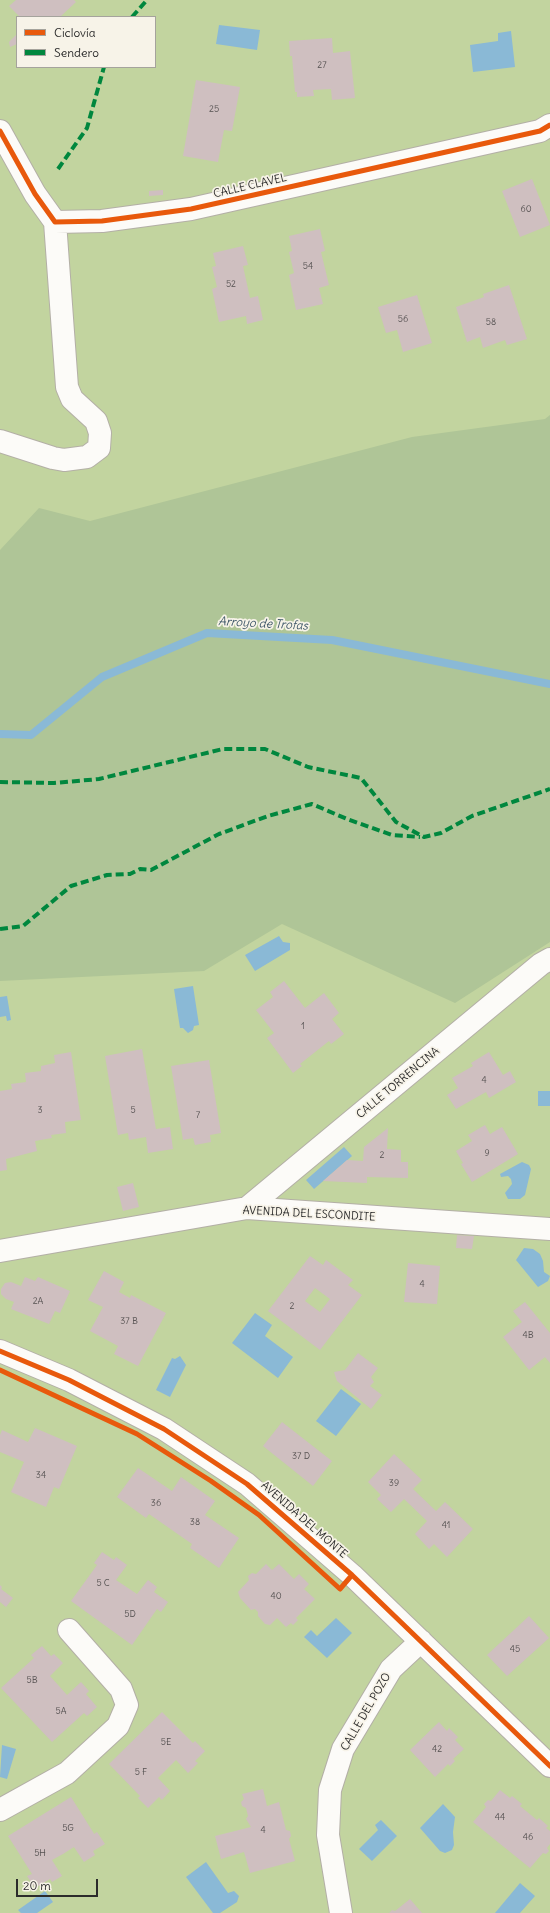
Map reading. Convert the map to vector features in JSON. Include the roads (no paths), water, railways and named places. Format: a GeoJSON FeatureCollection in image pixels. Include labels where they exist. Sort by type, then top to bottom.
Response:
{"type":"FeatureCollection","features":[{"type":"Feature","properties":{"kind":"street","name":"CALLE CLAVEL"},"geometry":{"type":"LineString","coordinates":[[54,222],[102,221],[191,209],[540,131],[550,125]]}},
{"type":"Feature","properties":{"kind":"street"},"geometry":{"type":"LineString","coordinates":[[0,131],[54,222],[67,387],[72,400],[96,421],[100,433],[99,448],[87,457],[64,460],[52,458],[0,441]]}},
{"type":"Feature","properties":{"kind":"street","name":"CALLE TORRENCINA"},"geometry":{"type":"LineString","coordinates":[[248,1208],[541,964],[550,959]]}},
{"type":"Feature","properties":{"kind":"street","name":"AVENIDA DEL ESCONDITE"},"geometry":{"type":"LineString","coordinates":[[0,1251],[248,1208],[550,1229]]}},
{"type":"Feature","properties":{"kind":"street","name":"AVENIDA DEL MONTE"},"geometry":{"type":"LineString","coordinates":[[0,1351],[69,1380],[164,1429],[247,1484],[352,1575],[550,1766]]}},
{"type":"Feature","properties":{"kind":"street"},"geometry":{"type":"LineString","coordinates":[[0,1810],[67,1773],[118,1726],[127,1705],[121,1689],[69,1630]]}},
{"type":"Feature","properties":{"kind":"street","name":"CALLE DEL POZO"},"geometry":{"type":"LineString","coordinates":[[341,1913],[328,1835],[330,1790],[343,1749],[391,1669],[421,1641]]}},
{"type":"Feature","properties":{"kind":"water"},"geometry":{"type":"Polygon","coordinates":[[[219,25],[260,30],[257,50],[216,44],[219,25]]]}},
{"type":"Feature","properties":{"kind":"water"},"geometry":{"type":"Polygon","coordinates":[[[511,31],[515,67],[473,72],[470,45],[498,41],[498,33],[511,31]]]}},
{"type":"Feature","properties":{"kind":"water"},"geometry":{"type":"Polygon","coordinates":[[[279,936],[283,942],[290,943],[290,950],[255,971],[245,955],[279,936]]]}},
{"type":"Feature","properties":{"kind":"water"},"geometry":{"type":"Polygon","coordinates":[[[193,986],[199,1025],[194,1026],[193,1030],[188,1033],[183,1028],[180,1028],[174,989],[193,986]]]}},
{"type":"Feature","properties":{"kind":"water"},"geometry":{"type":"Polygon","coordinates":[[[7,996],[11,1020],[7,1021],[6,1016],[0,1017],[0,997],[7,996]]]}},
{"type":"Feature","properties":{"kind":"water"},"geometry":{"type":"Polygon","coordinates":[[[538,1091],[550,1091],[550,1106],[538,1106],[538,1091]]]}},
{"type":"Feature","properties":{"kind":"water"},"geometry":{"type":"Polygon","coordinates":[[[344,1147],[352,1156],[314,1189],[306,1180],[344,1147]]]}},
{"type":"Feature","properties":{"kind":"water"},"geometry":{"type":"Polygon","coordinates":[[[522,1162],[529,1165],[531,1169],[525,1195],[520,1199],[508,1199],[505,1193],[512,1184],[511,1179],[508,1176],[501,1177],[500,1174],[522,1162]]]}},
{"type":"Feature","properties":{"kind":"water"},"geometry":{"type":"Polygon","coordinates":[[[524,1248],[533,1249],[540,1254],[543,1261],[544,1272],[550,1276],[548,1281],[538,1287],[516,1260],[524,1248]]]}},
{"type":"Feature","properties":{"kind":"water"},"geometry":{"type":"Polygon","coordinates":[[[255,1313],[272,1325],[265,1336],[293,1357],[278,1378],[232,1343],[255,1313]]]}},
{"type":"Feature","properties":{"kind":"water"},"geometry":{"type":"Polygon","coordinates":[[[180,1356],[186,1365],[170,1397],[156,1390],[172,1358],[175,1359],[180,1356]]]}},
{"type":"Feature","properties":{"kind":"water"},"geometry":{"type":"Polygon","coordinates":[[[341,1389],[361,1404],[336,1436],[316,1421],[341,1389]]]}},
{"type":"Feature","properties":{"kind":"water"},"geometry":{"type":"Polygon","coordinates":[[[336,1618],[352,1633],[327,1658],[304,1637],[311,1630],[317,1636],[336,1618]]]}},
{"type":"Feature","properties":{"kind":"water"},"geometry":{"type":"Polygon","coordinates":[[[2,1745],[16,1749],[7,1779],[0,1777],[2,1745]]]}},
{"type":"Feature","properties":{"kind":"water"},"geometry":{"type":"Polygon","coordinates":[[[443,1804],[455,1817],[453,1832],[454,1845],[452,1850],[445,1853],[440,1851],[420,1828],[443,1804]]]}},
{"type":"Feature","properties":{"kind":"water"},"geometry":{"type":"Polygon","coordinates":[[[381,1820],[397,1836],[372,1861],[359,1849],[378,1830],[375,1825],[381,1820]]]}},
{"type":"Feature","properties":{"kind":"water"},"geometry":{"type":"Polygon","coordinates":[[[206,1862],[228,1893],[234,1891],[239,1896],[237,1902],[220,1913],[213,1913],[186,1877],[206,1862]]]}},
{"type":"Feature","properties":{"kind":"water"},"geometry":{"type":"Polygon","coordinates":[[[520,1883],[535,1896],[520,1913],[495,1913],[520,1883]]]}},
{"type":"Feature","properties":{"kind":"water"},"geometry":{"type":"Polygon","coordinates":[[[45,1891],[53,1902],[37,1913],[21,1913],[18,1910],[45,1891]]]}},
{"type":"Feature","properties":{"kind":"waterway","name":"Arroyo de Trofas"},"geometry":{"type":"LineString","coordinates":[[0,734],[31,735],[102,677],[207,633],[332,640],[550,684]]}}]}
